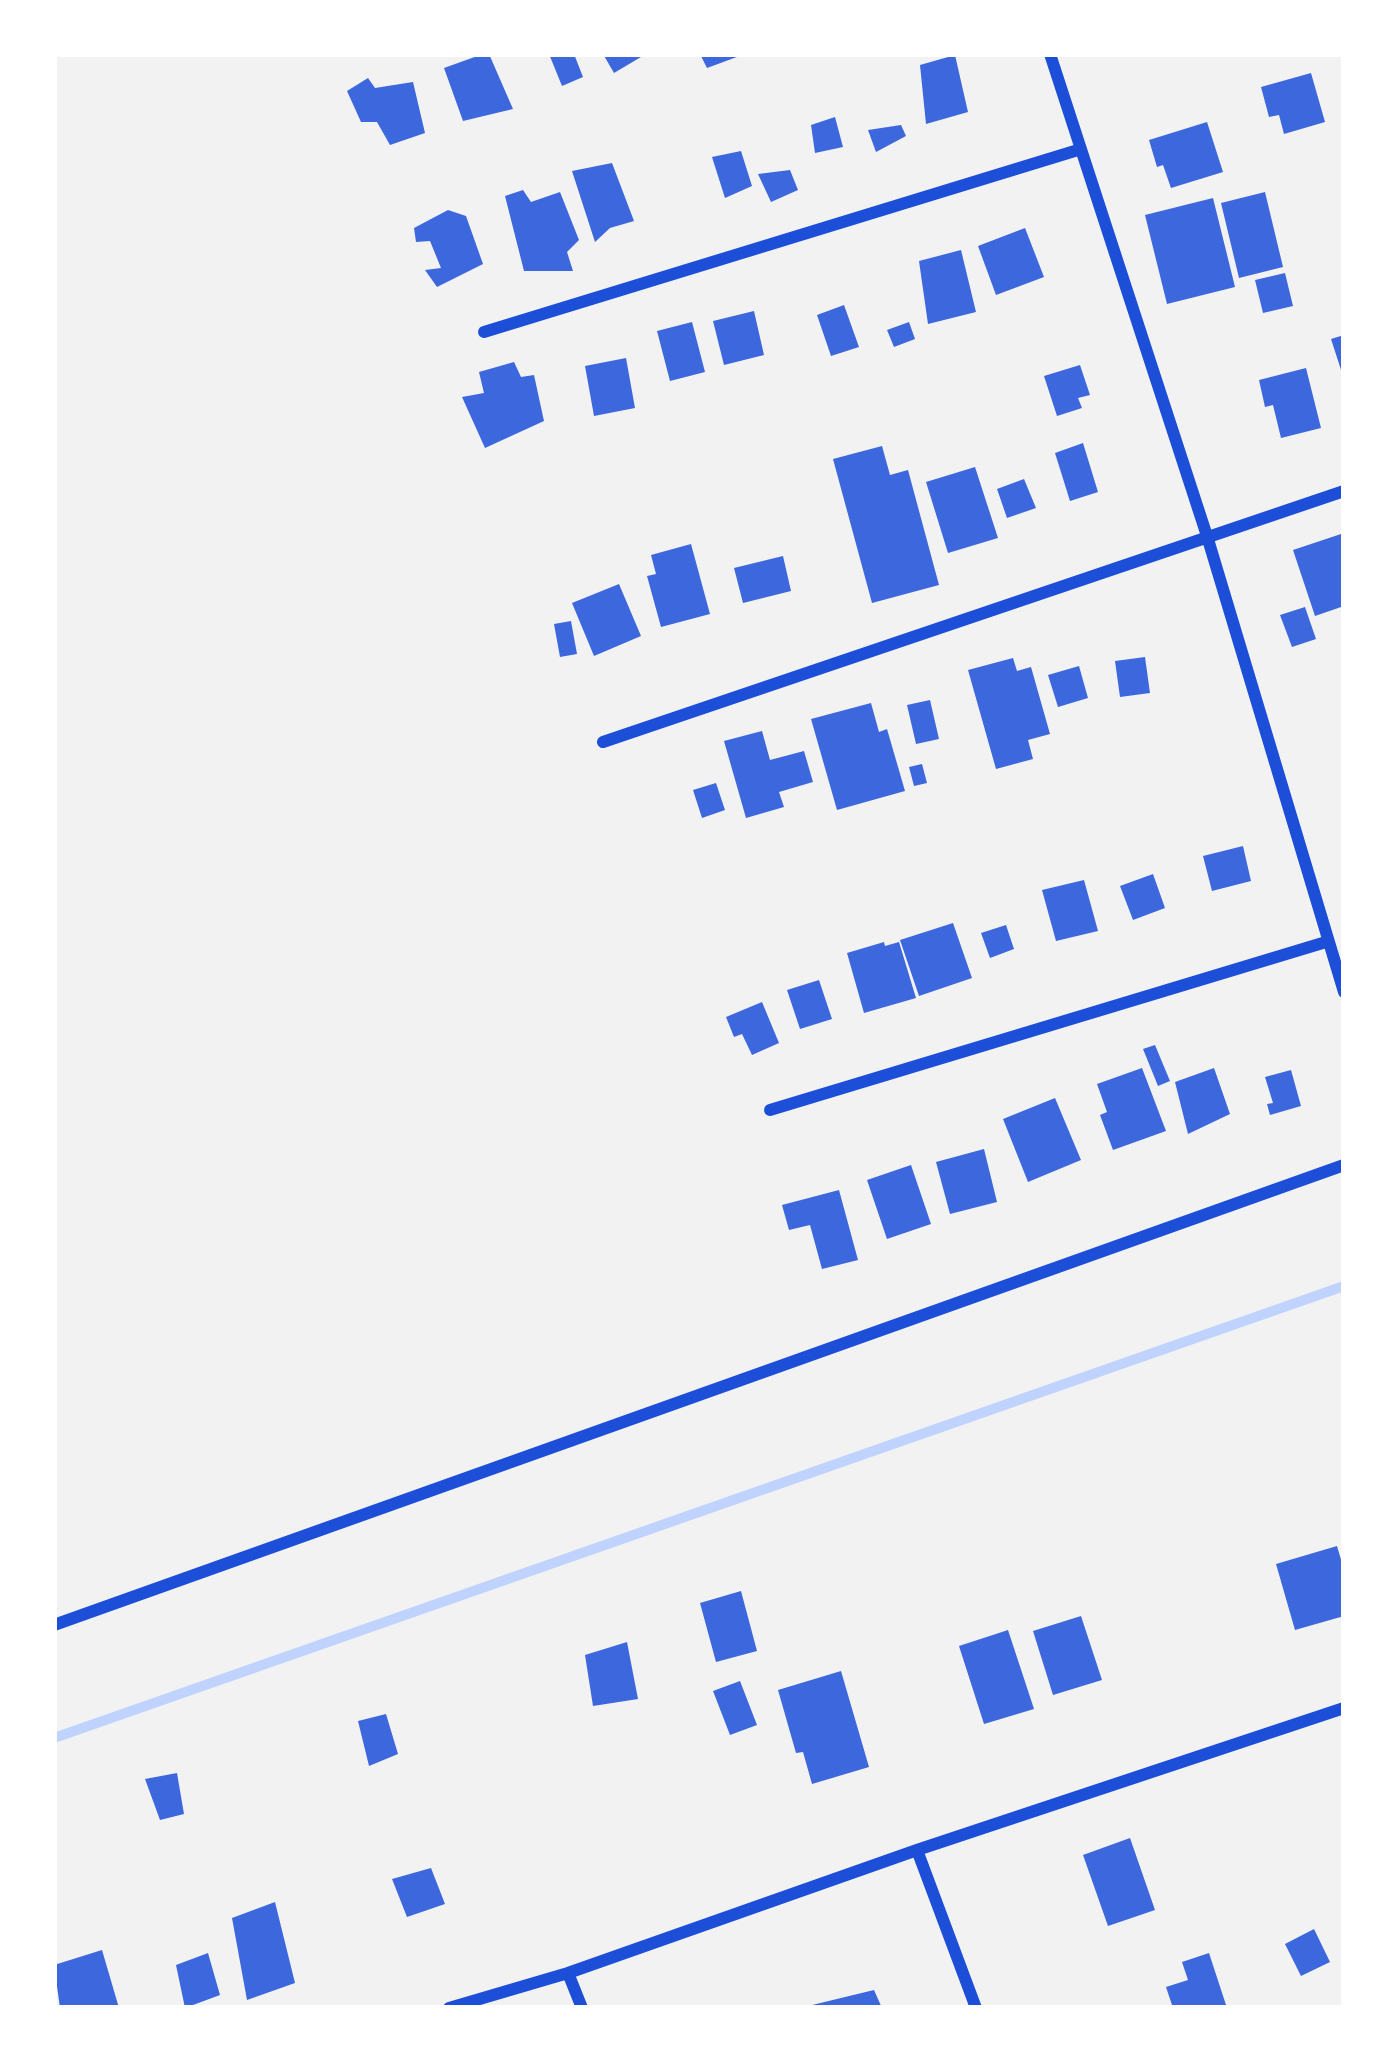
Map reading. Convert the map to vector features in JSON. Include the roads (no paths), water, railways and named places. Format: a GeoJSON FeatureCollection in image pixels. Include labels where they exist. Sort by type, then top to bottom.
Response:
{"type":"FeatureCollection","features":[{"type":"Feature","properties":{"kind":"street"},"geometry":{"type":"LineString","coordinates":[[1050,54],[1208,536],[1344,992]]}},
{"type":"Feature","properties":{"kind":"street"},"geometry":{"type":"LineString","coordinates":[[484,332],[1078,150]]}},
{"type":"Feature","properties":{"kind":"street"},"geometry":{"type":"LineString","coordinates":[[603,742],[1344,490]]}},
{"type":"Feature","properties":{"kind":"street"},"geometry":{"type":"LineString","coordinates":[[770,1110],[1326,942]]}},
{"type":"Feature","properties":{"kind":"street"},"geometry":{"type":"LineString","coordinates":[[54,1625],[1344,1166]]}},
{"type":"Feature","properties":{"kind":"street"},"geometry":{"type":"LineString","coordinates":[[449,2008],[568,1973],[917,1850],[1344,1708]]}},
{"type":"Feature","properties":{"kind":"street"},"geometry":{"type":"LineString","coordinates":[[917,1850],[976,2008]]}},
{"type":"Feature","properties":{"kind":"street"},"geometry":{"type":"LineString","coordinates":[[568,1973],[582,2008]]}},
{"type":"Feature","properties":{"kind":"waterway"},"geometry":{"type":"LineString","coordinates":[[54,1738],[1344,1286]]}}]}
